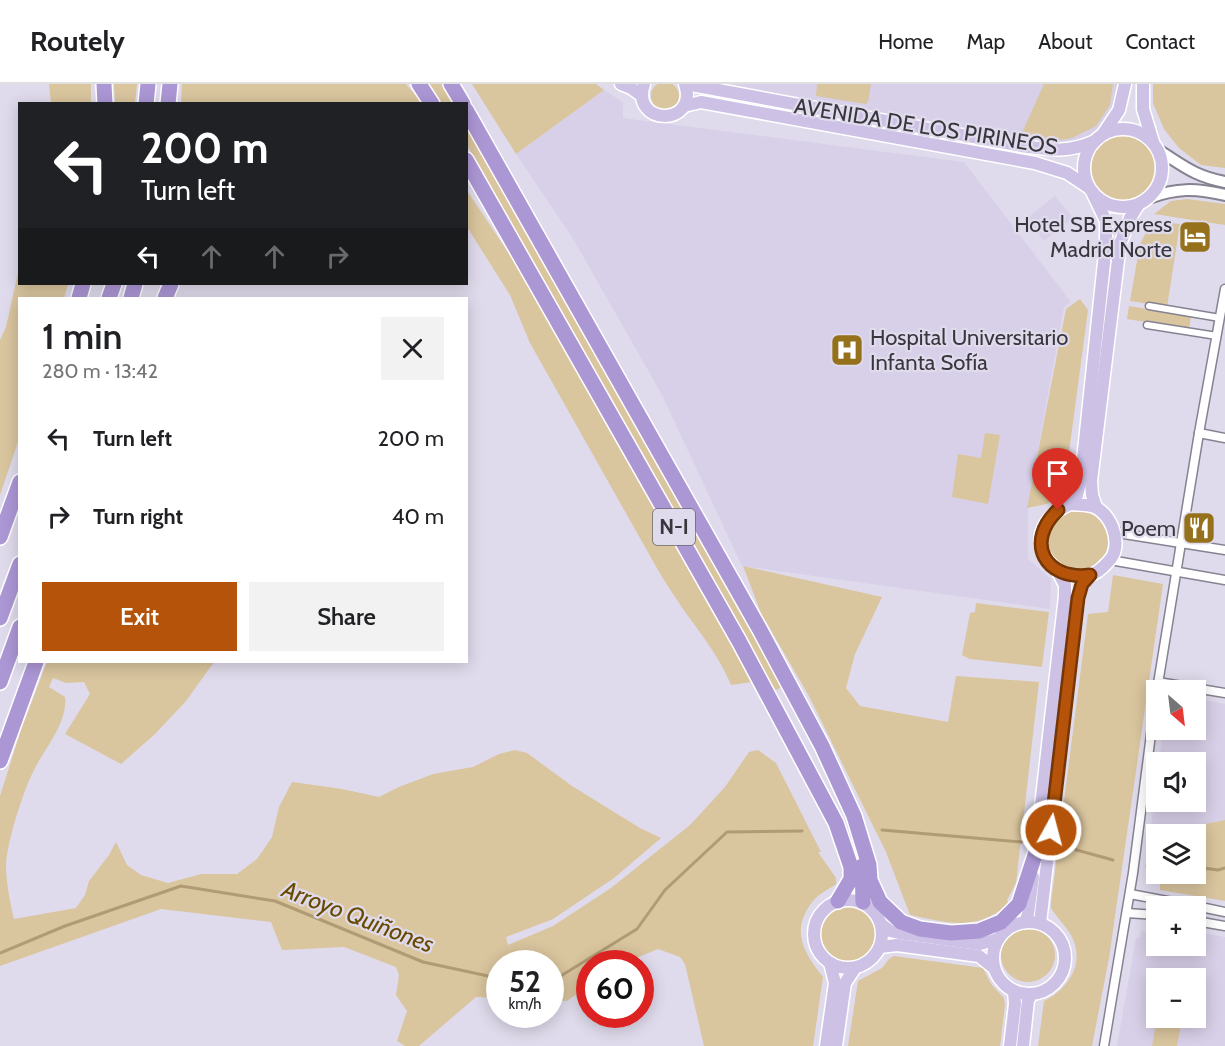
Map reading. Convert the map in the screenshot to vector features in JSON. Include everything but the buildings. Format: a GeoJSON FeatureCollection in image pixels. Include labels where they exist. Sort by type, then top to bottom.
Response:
{"type":"FeatureCollection","features":[{"type":"Feature","properties":{"kind":"highway"},"geometry":{"type":"LineString","coordinates":[[104,84],[105,102]]}},
{"type":"Feature","properties":{"kind":"highway"},"geometry":{"type":"LineString","coordinates":[[146,102],[148,84]]}},
{"type":"Feature","properties":{"kind":"highway"},"geometry":{"type":"LineString","coordinates":[[168,102],[170,84]]}},
{"type":"Feature","properties":{"kind":"highway"},"geometry":{"type":"LineString","coordinates":[[418,84],[431,102]]}},
{"type":"Feature","properties":{"kind":"highway"},"geometry":{"type":"LineString","coordinates":[[451,84],[462,102]]}},
{"type":"Feature","properties":{"kind":"highway","name":"N-I"},"geometry":{"type":"LineString","coordinates":[[468,114],[777,662],[827,756],[854,816],[862,845],[863,902]]}},
{"type":"Feature","properties":{"kind":"highway","name":"N-I"},"geometry":{"type":"LineString","coordinates":[[468,164],[739,641],[836,824],[852,867],[851,879],[838,901]]}},
{"type":"Feature","properties":{"kind":"highway"},"geometry":{"type":"LineString","coordinates":[[468,180],[495,211]]}},
{"type":"Feature","properties":{"kind":"highway"},"geometry":{"type":"LineString","coordinates":[[0,537],[18,488]]}},
{"type":"Feature","properties":{"kind":"highway"},"geometry":{"type":"LineString","coordinates":[[0,618],[18,569]]}},
{"type":"Feature","properties":{"kind":"highway"},"geometry":{"type":"LineString","coordinates":[[0,682],[18,632]]}},
{"type":"Feature","properties":{"kind":"highway"},"geometry":{"type":"LineString","coordinates":[[0,761],[36,663]]}},
{"type":"Feature","properties":{"kind":"highway"},"geometry":{"type":"LineString","coordinates":[[862,845],[869,866],[870,880],[880,902],[901,922],[920,929],[951,933],[979,931],[1001,922],[1019,904],[1036,852]]}},
{"type":"Feature","properties":{"kind":"main road"},"geometry":{"type":"LineString","coordinates":[[621,84],[643,90]]}},
{"type":"Feature","properties":{"kind":"main road"},"geometry":{"type":"LineString","coordinates":[[684,106],[687,98],[685,84]]}},
{"type":"Feature","properties":{"kind":"main road","name":"AVENIDA DE LOS PIRINEOS"},"geometry":{"type":"LineString","coordinates":[[685,84],[1056,151],[1069,150],[1098,138]]}},
{"type":"Feature","properties":{"kind":"main road"},"geometry":{"type":"LineString","coordinates":[[1025,922],[1029,914],[1065,596],[1065,585],[1057,570],[1045,557],[1041,547],[1042,531],[1047,520],[1058,510],[1070,504],[1077,495],[1081,479],[1106,244],[1106,221],[1084,175],[1084,162],[1088,151],[1119,110],[1125,84]]}},
{"type":"Feature","properties":{"kind":"main road"},"geometry":{"type":"LineString","coordinates":[[1057,570],[1079,577],[1090,575],[1100,570],[1110,560],[1116,544],[1114,530],[1107,517],[1096,507],[1091,481],[1120,244],[1130,219],[1143,201],[1157,188],[1162,176],[1162,163],[1143,109],[1143,84]]}},
{"type":"Feature","properties":{"kind":"main road","name":"AVENIDA DE LOS PIRINEOS"},"geometry":{"type":"LineString","coordinates":[[643,90],[648,110],[659,116],[674,114],[684,106],[701,102],[1035,163],[1066,173],[1091,190]]}},
{"type":"Feature","properties":{"kind":"main road"},"geometry":{"type":"LineString","coordinates":[[1098,138],[1111,131],[1123,129],[1134,131],[1144,135],[1187,170],[1203,177],[1225,182]]}},
{"type":"Feature","properties":{"kind":"main road"},"geometry":{"type":"LineString","coordinates":[[1091,190],[1103,202],[1114,207],[1126,208],[1175,190],[1193,189],[1225,195]]}},
{"type":"Feature","properties":{"kind":"main road"},"geometry":{"type":"LineString","coordinates":[[1070,504],[1096,507]]}},
{"type":"Feature","properties":{"kind":"main road"},"geometry":{"type":"LineString","coordinates":[[1040,923],[1078,598],[1082,584],[1090,575]]}},
{"type":"Feature","properties":{"kind":"main road"},"geometry":{"type":"LineString","coordinates":[[836,1046],[845,983],[855,968],[872,959],[882,940],[881,924],[877,915],[863,902],[846,899],[838,901]]}},
{"type":"Feature","properties":{"kind":"main road","name":"N-I"},"geometry":{"type":"LineString","coordinates":[[826,1046],[835,983],[830,963],[821,956],[813,935],[820,914],[828,906],[838,901]]}},
{"type":"Feature","properties":{"kind":"main road"},"geometry":{"type":"LineString","coordinates":[[1025,922],[1040,923],[1050,928],[1063,945],[1064,967],[1052,985],[1042,991],[1032,994],[1014,991],[999,978],[994,968],[993,954],[998,939],[1009,927],[1025,922]]}},
{"type":"Feature","properties":{"kind":"main road"},"geometry":{"type":"LineString","coordinates":[[881,924],[890,932],[980,944],[998,939]]}},
{"type":"Feature","properties":{"kind":"main road"},"geometry":{"type":"LineString","coordinates":[[880,947],[897,945],[979,956],[994,968]]}},
{"type":"Feature","properties":{"kind":"main road"},"geometry":{"type":"LineString","coordinates":[[830,963],[838,967],[855,968]]}},
{"type":"Feature","properties":{"kind":"main road"},"geometry":{"type":"LineString","coordinates":[[1010,1046],[1015,1004],[1014,991]]}},
{"type":"Feature","properties":{"kind":"main road"},"geometry":{"type":"LineString","coordinates":[[1023,1046],[1028,1000],[1032,994]]}},
{"type":"Feature","properties":{"kind":"street"},"geometry":{"type":"LineString","coordinates":[[1159,680],[1225,289]]}},
{"type":"Feature","properties":{"kind":"street"},"geometry":{"type":"LineString","coordinates":[[1149,306],[1220,318]]}},
{"type":"Feature","properties":{"kind":"street"},"geometry":{"type":"LineString","coordinates":[[1146,325],[1217,336]]}},
{"type":"Feature","properties":{"kind":"street"},"geometry":{"type":"LineString","coordinates":[[1199,434],[1225,438]]}},
{"type":"Feature","properties":{"kind":"street"},"geometry":{"type":"LineString","coordinates":[[1114,530],[1124,534],[1225,550]]}},
{"type":"Feature","properties":{"kind":"street"},"geometry":{"type":"LineString","coordinates":[[1110,560],[1225,580]]}},
{"type":"Feature","properties":{"kind":"street"},"geometry":{"type":"LineString","coordinates":[[1206,691],[1225,693]]}},
{"type":"Feature","properties":{"kind":"street"},"geometry":{"type":"LineString","coordinates":[[1104,1046],[1130,894],[1150,740]]}},
{"type":"Feature","properties":{"kind":"street"},"geometry":{"type":"LineString","coordinates":[[1130,894],[1146,897]]}},
{"type":"Feature","properties":{"kind":"street"},"geometry":{"type":"LineString","coordinates":[[1206,908],[1225,912]]}},
{"type":"Feature","properties":{"kind":"street"},"geometry":{"type":"LineString","coordinates":[[1127,913],[1146,914]]}},
{"type":"Feature","properties":{"kind":"street"},"geometry":{"type":"LineString","coordinates":[[1206,923],[1225,926]]}},
{"type":"Feature","properties":{"kind":"shaded area"},"geometry":{"type":"Polygon","coordinates":[[[665,82],[675,86],[679,96],[675,106],[665,110],[655,106],[651,96],[655,86],[665,82]]]}},
{"type":"Feature","properties":{"kind":"shaded area"},"geometry":{"type":"Polygon","coordinates":[[[49,84],[91,84],[91,102],[51,102],[49,84]]]}},
{"type":"Feature","properties":{"kind":"shaded area"},"geometry":{"type":"Polygon","coordinates":[[[114,84],[137,84],[135,102],[115,102],[114,84]]]}},
{"type":"Feature","properties":{"kind":"shaded area"},"geometry":{"type":"Polygon","coordinates":[[[182,84],[406,84],[421,102],[181,102],[182,84]]]}},
{"type":"Feature","properties":{"kind":"shaded area"},"geometry":{"type":"Polygon","coordinates":[[[426,84],[442,84],[454,102],[440,102],[426,84]]]}},
{"type":"Feature","properties":{"kind":"shaded area"},"geometry":{"type":"Polygon","coordinates":[[[472,84],[596,84],[604,90],[516,154],[472,84]]]}},
{"type":"Feature","properties":{"kind":"shaded area"},"geometry":{"type":"Polygon","coordinates":[[[685,84],[1125,84],[1101,136],[1069,150],[685,84]]]}},
{"type":"Feature","properties":{"kind":"shaded area"},"geometry":{"type":"Polygon","coordinates":[[[817,84],[871,84],[868,102],[866,104],[816,96],[817,84]]]}},
{"type":"Feature","properties":{"kind":"shaded area"},"geometry":{"type":"Polygon","coordinates":[[[1044,84],[1113,84],[1110,105],[1096,126],[1072,138],[1055,141],[1021,135],[1044,84]]]}},
{"type":"Feature","properties":{"kind":"shaded area"},"geometry":{"type":"Polygon","coordinates":[[[1153,84],[1225,84],[1225,168],[1201,165],[1179,148],[1164,129],[1153,103],[1153,84]]]}},
{"type":"Feature","properties":{"kind":"shaded area","name":"Hospital Universitario Infanta Sofía"},"geometry":{"type":"Polygon","coordinates":[[[604,90],[623,102],[623,118],[964,162],[1071,302],[1064,307],[1028,504],[1028,559],[1051,579],[1050,609],[742,566],[661,393],[572,237],[516,154],[604,90]]]}},
{"type":"Feature","properties":{"kind":"shaded area"},"geometry":{"type":"Polygon","coordinates":[[[468,126],[783,686],[775,691],[468,147],[468,126]]]}},
{"type":"Feature","properties":{"kind":"shaded area"},"geometry":{"type":"Polygon","coordinates":[[[1123,135],[1136,138],[1147,145],[1154,156],[1157,169],[1154,182],[1147,193],[1136,200],[1123,203],[1110,200],[1099,193],[1092,182],[1089,169],[1092,156],[1099,145],[1110,138],[1123,135]]]}},
{"type":"Feature","properties":{"kind":"shaded area"},"geometry":{"type":"Polygon","coordinates":[[[468,192],[533,290],[596,407],[752,682],[731,685],[715,654],[658,570],[530,343],[510,295],[468,229],[468,192]]]}},
{"type":"Feature","properties":{"kind":"shaded area"},"geometry":{"type":"Polygon","coordinates":[[[1055,196],[1073,218],[1044,241],[1026,219],[1055,196]]]}},
{"type":"Feature","properties":{"kind":"shaded area"},"geometry":{"type":"Polygon","coordinates":[[[1187,199],[1225,204],[1225,225],[1154,214],[1171,201],[1187,199]]]}},
{"type":"Feature","properties":{"kind":"shaded area"},"geometry":{"type":"Polygon","coordinates":[[[1152,221],[1180,224],[1167,307],[1130,301],[1140,244],[1152,221]]]}},
{"type":"Feature","properties":{"kind":"shaded area"},"geometry":{"type":"Polygon","coordinates":[[[18,273],[18,285],[68,285],[64,297],[18,297],[18,442],[0,495],[0,340],[6,327],[18,273]]]}},
{"type":"Feature","properties":{"kind":"shaded area"},"geometry":{"type":"Polygon","coordinates":[[[1080,299],[1088,310],[1062,494],[1047,504],[1027,508],[1066,309],[1080,299]]]}},
{"type":"Feature","properties":{"kind":"shaded area"},"geometry":{"type":"Polygon","coordinates":[[[1129,306],[1191,316],[1189,329],[1127,319],[1129,306]]]}},
{"type":"Feature","properties":{"kind":"shaded area"},"geometry":{"type":"Polygon","coordinates":[[[985,433],[1000,435],[988,504],[952,497],[958,454],[981,458],[985,433]]]}},
{"type":"Feature","properties":{"kind":"shaded area"},"geometry":{"type":"Polygon","coordinates":[[[1078,511],[1099,520],[1108,541],[1099,562],[1078,571],[1057,562],[1048,541],[1057,520],[1078,511]]]}},
{"type":"Feature","properties":{"kind":"shaded area"},"geometry":{"type":"Polygon","coordinates":[[[743,566],[882,597],[855,654],[846,688],[860,706],[948,722],[956,676],[1039,682],[1016,883],[1007,900],[1009,904],[985,919],[973,922],[950,922],[910,915],[886,852],[809,696],[761,613],[743,566]]]}},
{"type":"Feature","properties":{"kind":"shaded area"},"geometry":{"type":"Polygon","coordinates":[[[1113,575],[1163,584],[1149,680],[1146,680],[1146,702],[1109,958],[1092,1046],[1038,1046],[1044,1001],[1061,989],[1076,965],[1077,955],[1071,935],[1051,908],[1051,903],[1088,614],[1108,612],[1113,575]]]}},
{"type":"Feature","properties":{"kind":"shaded area"},"geometry":{"type":"Polygon","coordinates":[[[976,603],[1049,612],[1042,667],[970,659],[962,655],[970,613],[975,612],[976,603]]]}},
{"type":"Feature","properties":{"kind":"shaded area"},"geometry":{"type":"Polygon","coordinates":[[[47,663],[213,663],[186,701],[155,734],[121,764],[65,734],[90,694],[84,682],[66,683],[53,678],[49,687],[65,697],[63,716],[29,781],[16,817],[7,855],[7,878],[14,919],[76,908],[85,895],[89,881],[116,842],[127,865],[141,875],[168,883],[201,874],[237,874],[257,859],[272,837],[279,807],[292,782],[379,797],[433,774],[473,767],[499,754],[515,750],[527,753],[572,786],[640,828],[661,838],[614,878],[553,919],[506,937],[508,945],[553,926],[611,888],[690,825],[725,787],[749,752],[758,750],[776,763],[821,852],[818,852],[836,878],[836,884],[813,901],[802,922],[801,931],[805,950],[823,977],[813,1046],[704,1046],[685,964],[680,957],[658,949],[576,950],[576,994],[567,1001],[564,1001],[564,950],[486,950],[486,997],[476,997],[419,1046],[405,1046],[397,1041],[407,1011],[396,995],[399,975],[396,967],[344,947],[282,950],[271,922],[161,909],[0,966],[0,796],[21,730],[47,663]]]}},
{"type":"Feature","properties":{"kind":"shaded area"},"geometry":{"type":"Polygon","coordinates":[[[1206,700],[1225,704],[1225,820],[1204,824],[1151,824],[1153,812],[1206,812],[1206,752],[1160,752],[1162,740],[1206,740],[1206,700]]]}},
{"type":"Feature","properties":{"kind":"shaded area"},"geometry":{"type":"Polygon","coordinates":[[[1225,820],[1225,901],[1160,890],[1160,884],[1206,884],[1204,824],[1225,820]]]}},
{"type":"Feature","properties":{"kind":"shaded area"},"geometry":{"type":"Polygon","coordinates":[[[848,906],[863,911],[871,919],[876,934],[871,949],[863,957],[848,962],[833,957],[825,949],[820,934],[825,919],[833,911],[848,906]]]}},
{"type":"Feature","properties":{"kind":"shaded area"},"geometry":{"type":"Polygon","coordinates":[[[1028,928],[1038,930],[1047,936],[1053,945],[1055,955],[1053,965],[1047,974],[1038,980],[1028,982],[1018,980],[1009,974],[1003,965],[1001,955],[1003,945],[1009,936],[1018,930],[1028,928]]]}},
{"type":"Feature","properties":{"kind":"shaded area"},"geometry":{"type":"Polygon","coordinates":[[[1141,931],[1146,932],[1146,956],[1206,956],[1206,934],[1225,937],[1225,1046],[1117,1046],[1136,938],[1139,938],[1141,931]]]}},
{"type":"Feature","properties":{"kind":"shaded area"},"geometry":{"type":"Polygon","coordinates":[[[894,956],[983,968],[991,984],[1004,998],[1000,1046],[848,1046],[858,981],[882,968],[894,956]]]}},
{"type":"Feature","properties":{"kind":"shaded area"},"geometry":{"type":"Polygon","coordinates":[[[1155,1028],[1180,1028],[1177,1046],[1152,1046],[1155,1028]]]}},
{"type":"Feature","properties":{"kind":"waterway","name":"Arroyo Quiñones"},"geometry":{"type":"LineString","coordinates":[[882,830],[1022,842]]}},
{"type":"Feature","properties":{"kind":"waterway","name":"Arroyo Quiñones"},"geometry":{"type":"LineString","coordinates":[[564,974],[637,929],[665,890],[727,832],[802,831]]}},
{"type":"Feature","properties":{"kind":"waterway","name":"Arroyo Quiñones"},"geometry":{"type":"LineString","coordinates":[[1073,849],[1113,860]]}},
{"type":"Feature","properties":{"kind":"waterway","name":"Arroyo Quiñones"},"geometry":{"type":"LineString","coordinates":[[1206,868],[1218,870],[1225,868]]}},
{"type":"Feature","properties":{"kind":"waterway","name":"Arroyo Quiñones"},"geometry":{"type":"LineString","coordinates":[[0,953],[65,926],[181,886],[275,901],[423,962],[486,976]]}},
{"type":"Feature","properties":{"kind":"place","name":"Hotel SB Express Madrid Norte"},"geometry":{"type":"Point","coordinates":[1195,237]}},
{"type":"Feature","properties":{"kind":"place","name":"Hospital Universitario Infanta Sofía"},"geometry":{"type":"Point","coordinates":[847,350]}},
{"type":"Feature","properties":{"kind":"place","name":"Poem"},"geometry":{"type":"Point","coordinates":[1199,528]}},
{"type":"Feature","properties":{"kind":"route"},"geometry":{"type":"LineString","coordinates":[[1051,830],[1078,598],[1082,584],[1090,575],[1079,577],[1057,570],[1045,557],[1041,547],[1042,531],[1047,520],[1058,510]]}}]}
